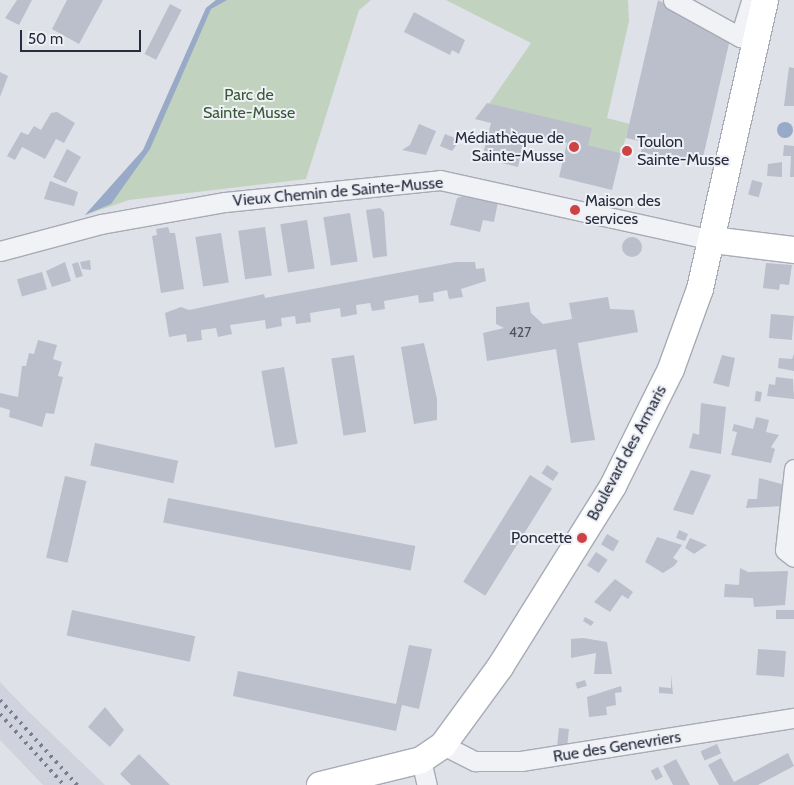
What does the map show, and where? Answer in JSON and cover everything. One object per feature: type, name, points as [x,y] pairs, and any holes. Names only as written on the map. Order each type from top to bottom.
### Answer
[{"type":"main road","name":"Boulevard des Armaris","points":[[320,785],[420,760],[443,745],[500,667],[613,486],[671,369],[700,289],[765,0]]},
{"type":"main road","name":"Vieux Chemin de Sainte-Musse","points":[[712,240],[794,250]]},
{"type":"street","points":[[673,0],[740,38],[751,0]]},
{"type":"street","name":"Vieux Chemin de Sainte-Musse","points":[[0,251],[101,224],[225,202],[440,180],[712,240]]},
{"type":"street","points":[[794,469],[785,550],[794,557]]},
{"type":"street","name":"Rue des Genevriers","points":[[443,745],[475,761],[522,761],[794,718]]},
{"type":"street","points":[[420,760],[426,785]]},
{"type":"shaded area","points":[[0,682],[105,785],[43,785],[0,740]]},
{"type":"green space","name":"Parc de Sainte-Musse","points":[[216,0],[371,0],[359,10],[306,179],[129,200],[85,215],[143,150],[206,8]]},
{"type":"green space","points":[[446,0],[628,0],[629,21],[607,118],[630,124],[621,153],[588,145],[489,104],[531,43]]},
{"type":"water","points":[[216,0],[227,0],[211,9],[150,149],[111,204],[85,215],[143,150],[206,8]]},
{"type":"water","points":[[782,122],[788,122],[793,127],[791,136],[782,138],[777,133],[777,127]]},
{"type":"building","points":[[17,0],[32,0],[19,25],[5,18]]},
{"type":"building","points":[[67,0],[103,0],[79,44],[52,29]]},
{"type":"building","points":[[658,0],[730,39],[701,166],[641,152],[643,142],[626,138]]},
{"type":"building","points":[[170,4],[182,10],[156,60],[145,54]]},
{"type":"building","points":[[414,12],[465,40],[459,54],[452,50],[450,55],[404,32]]},
{"type":"building","points":[[789,67],[794,68],[794,106],[784,106]]},
{"type":"building","points":[[0,72],[8,76],[0,97]]},
{"type":"building","points":[[487,103],[592,128],[588,145],[621,153],[612,190],[559,177],[567,143],[525,134],[518,167],[482,158],[491,123],[475,119]]},
{"type":"building","points":[[57,112],[75,123],[64,143],[56,139],[45,159],[22,147],[15,160],[7,156],[21,132],[28,135],[34,126],[41,130],[51,113]]},
{"type":"building","points":[[419,124],[436,131],[426,155],[402,150],[410,145]]},
{"type":"building","points":[[445,134],[460,140],[452,151],[440,146]]},
{"type":"building","points":[[784,145],[794,146],[794,177],[790,177],[791,156],[783,156]]},
{"type":"building","points":[[67,149],[81,157],[66,183],[53,177]]},
{"type":"building","points":[[782,162],[782,177],[767,176],[768,164]]},
{"type":"building","points":[[752,180],[763,183],[759,197],[748,194]]},
{"type":"building","points":[[50,181],[78,192],[74,206],[44,199]]},
{"type":"building","points":[[463,196],[498,202],[494,222],[483,220],[480,232],[450,225],[457,198]]},
{"type":"building","points":[[380,208],[384,212],[387,256],[373,258],[366,210]]},
{"type":"building","points":[[350,213],[358,261],[331,266],[323,217]]},
{"type":"building","points":[[307,220],[315,268],[288,273],[280,224]]},
{"type":"building","points":[[168,227],[170,233],[175,233],[184,289],[161,293],[152,236],[157,235],[156,229]]},
{"type":"building","points":[[265,227],[272,276],[245,279],[238,231]]},
{"type":"building","points":[[221,233],[229,282],[203,286],[195,237]]},
{"type":"building","points":[[628,237],[636,237],[642,243],[642,251],[636,257],[628,257],[622,251],[622,243]]},
{"type":"building","points":[[90,260],[91,270],[82,269],[80,262]]},
{"type":"building","points":[[65,262],[71,281],[52,287],[46,271]]},
{"type":"building","points":[[78,262],[83,276],[76,278],[72,264]]},
{"type":"building","points":[[456,262],[475,262],[476,269],[484,268],[486,281],[461,289],[463,297],[449,299],[447,290],[433,293],[434,301],[419,303],[418,295],[384,301],[385,309],[372,311],[370,303],[356,305],[357,314],[348,316],[341,317],[340,308],[310,313],[311,322],[296,324],[295,316],[281,318],[282,326],[266,329],[265,320],[230,325],[232,334],[218,337],[216,328],[201,330],[202,340],[187,342],[186,334],[169,337],[165,313],[181,307],[189,310],[264,294],[265,298]]},
{"type":"building","points":[[766,263],[792,265],[789,285],[780,284],[779,290],[763,288]]},
{"type":"building","points":[[42,272],[47,289],[22,296],[17,279]]},
{"type":"building","points":[[608,297],[610,309],[634,310],[638,332],[578,343],[595,440],[571,443],[556,349],[487,361],[483,333],[504,328],[496,324],[496,307],[529,302],[531,313],[543,324],[572,319],[569,303]]},
{"type":"building","points":[[771,314],[794,316],[792,340],[769,338]]},
{"type":"building","points":[[38,340],[57,345],[53,359],[62,362],[58,376],[63,377],[54,414],[46,413],[42,427],[9,417],[10,410],[0,407],[0,393],[18,397],[22,366],[26,366],[29,353],[34,354]]},
{"type":"building","points":[[424,343],[437,399],[437,420],[414,424],[401,347]]},
{"type":"building","points":[[794,354],[794,371],[778,368],[779,358],[792,359]]},
{"type":"building","points":[[354,355],[366,432],[343,436],[331,359]]},
{"type":"building","points":[[722,355],[735,358],[729,387],[713,383]]},
{"type":"building","points":[[284,367],[298,444],[275,448],[261,371]]},
{"type":"building","points":[[776,377],[793,379],[794,399],[767,396],[769,384],[775,385]]},
{"type":"building","points":[[756,391],[762,392],[760,402],[754,401]]},
{"type":"building","points":[[701,403],[726,407],[721,454],[689,448],[693,433],[699,435]]},
{"type":"building","points":[[756,417],[769,420],[766,432],[779,435],[771,447],[775,449],[771,463],[731,455],[737,432],[732,431],[734,424],[753,429]]},
{"type":"building","points":[[95,443],[178,461],[173,483],[90,465]]},
{"type":"building","points":[[547,465],[559,473],[553,481],[541,473]]},
{"type":"building","points":[[691,470],[711,475],[693,515],[673,510]]},
{"type":"building","points":[[530,475],[552,489],[485,596],[463,582]]},
{"type":"building","points":[[65,476],[86,481],[68,563],[46,558]]},
{"type":"building","points":[[759,478],[785,485],[783,506],[746,508],[748,499],[757,499]]},
{"type":"building","points":[[168,498],[415,546],[411,571],[163,523]]},
{"type":"building","points":[[679,530],[688,534],[685,541],[676,538]]},
{"type":"building","points":[[607,534],[619,541],[613,551],[601,544]]},
{"type":"building","points":[[657,537],[682,545],[673,558],[678,561],[663,573],[645,562]]},
{"type":"building","points":[[690,538],[707,545],[694,554],[685,548]]},
{"type":"building","points":[[596,552],[608,560],[599,573],[587,565]]},
{"type":"building","points":[[740,568],[748,572],[788,571],[785,605],[754,607],[753,598],[724,597],[725,584],[739,585]]},
{"type":"building","points":[[615,579],[633,592],[628,599],[622,595],[610,612],[594,602]]},
{"type":"building","points":[[72,610],[195,636],[190,662],[67,635]]},
{"type":"building","points":[[776,610],[794,610],[794,619],[776,619]]},
{"type":"building","points":[[585,617],[594,622],[591,626],[583,621]]},
{"type":"building","points":[[583,638],[607,642],[612,674],[594,674],[596,653],[571,658],[571,639]]},
{"type":"building","points":[[409,645],[432,649],[419,709],[402,705],[396,731],[233,696],[238,671],[396,704]]},
{"type":"building","points":[[758,649],[786,651],[784,677],[756,675]]},
{"type":"building","points":[[671,675],[673,694],[659,693],[659,687],[671,688]]},
{"type":"building","points":[[585,680],[587,686],[577,689],[575,683]]},
{"type":"building","points":[[621,686],[622,692],[615,693],[616,705],[606,707],[607,715],[589,717],[587,697]]},
{"type":"building","points":[[105,707],[124,730],[110,747],[88,727]]},
{"type":"building","points":[[559,728],[569,729],[567,747],[557,746]]},
{"type":"building","points":[[717,744],[721,753],[705,760],[701,751]]},
{"type":"building","points":[[788,753],[794,766],[758,785],[719,785],[708,765],[721,758],[734,782]]},
{"type":"building","points":[[139,754],[170,785],[131,785],[120,774]]},
{"type":"building","points":[[676,759],[690,785],[673,785],[663,766]]},
{"type":"building","points":[[658,767],[663,777],[656,780],[651,771]]},
{"type":"railway","points":[[0,700],[77,785]]},
{"type":"railway","points":[[0,714],[64,785]]},
{"type":"place","name":"Médiathèque de Sainte-Musse","points":[[574,147]]},
{"type":"place","name":"Toulon Sainte-Musse","points":[[627,151]]},
{"type":"place","name":"Maison des services","points":[[575,210]]},
{"type":"place","name":"Poncette","points":[[582,538]]}]
